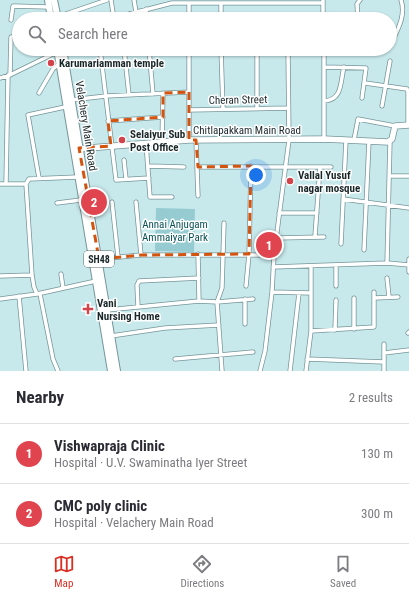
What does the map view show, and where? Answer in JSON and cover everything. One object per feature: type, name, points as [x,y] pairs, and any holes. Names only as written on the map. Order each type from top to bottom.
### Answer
[{"type":"main road","points":[[54,0],[55,12]]},
{"type":"main road","name":"SH48","points":[[59,56],[66,106]]},
{"type":"main road","name":"Velachery Main Road","points":[[60,56],[71,100],[81,200],[111,371]]},
{"type":"main road","name":"Velachery Main Road","points":[[66,106],[71,139],[76,149],[99,259],[117,371]]},
{"type":"street","points":[[73,12],[107,0]]},
{"type":"street","points":[[111,0],[113,12]]},
{"type":"street","points":[[134,0],[136,12],[172,3],[189,4],[202,2],[221,4],[323,2]]},
{"type":"street","points":[[358,12],[357,4],[360,0]]},
{"type":"street","points":[[397,29],[402,16],[401,0]]},
{"type":"street","points":[[12,12],[13,6],[49,3]]},
{"type":"street","points":[[189,4],[189,12]]},
{"type":"street","points":[[221,4],[221,12]]},
{"type":"street","points":[[11,20],[12,13]]},
{"type":"street","points":[[6,184],[9,75],[12,37]]},
{"type":"street","points":[[0,78],[47,56]]},
{"type":"street","points":[[101,56],[116,180],[148,178]]},
{"type":"street","points":[[125,56],[129,95]]},
{"type":"street","points":[[150,56],[153,94]]},
{"type":"street","points":[[189,56],[189,140]]},
{"type":"street","points":[[221,56],[223,109]]},
{"type":"street","points":[[257,56],[257,108]]},
{"type":"street","points":[[260,371],[265,351],[272,292],[274,255],[289,140],[288,56]]},
{"type":"street","points":[[324,56],[324,139]]},
{"type":"street","points":[[382,106],[390,61]]},
{"type":"street","points":[[39,93],[53,69],[59,64]]},
{"type":"street","points":[[324,67],[366,68],[362,98]]},
{"type":"street","points":[[324,101],[332,100],[337,96],[344,67]]},
{"type":"street","points":[[354,140],[358,119],[394,126],[408,125],[409,103],[407,89],[365,83]]},
{"type":"street","points":[[71,100],[106,96],[189,92]]},
{"type":"street","points":[[162,142],[163,93]]},
{"type":"street","points":[[39,178],[28,115],[66,106]]},
{"type":"street","name":"Cheran Street","points":[[189,110],[288,108]]},
{"type":"street","points":[[108,120],[163,117]]},
{"type":"street","points":[[387,263],[390,141],[394,126]]},
{"type":"street","name":"Chitlapakkam Main Road","points":[[76,149],[189,140],[324,139],[390,141]]},
{"type":"street","points":[[196,140],[198,196]]},
{"type":"street","points":[[341,244],[346,140]]},
{"type":"street","points":[[364,250],[369,141]]},
{"type":"street","points":[[146,143],[150,197],[172,197]]},
{"type":"street","points":[[124,160],[126,179]]},
{"type":"street","points":[[148,166],[184,167]]},
{"type":"street","points":[[246,286],[249,254],[251,166]]},
{"type":"street","points":[[198,167],[331,167]]},
{"type":"street","points":[[315,236],[320,167]]},
{"type":"street","points":[[389,176],[409,176]]},
{"type":"street","points":[[58,371],[53,358],[39,294],[34,287],[26,184],[29,179],[78,177]]},
{"type":"street","points":[[0,184],[26,184]]},
{"type":"street","points":[[343,199],[388,207],[409,208]]},
{"type":"street","points":[[57,203],[81,200]]},
{"type":"street","points":[[112,202],[118,257]]},
{"type":"street","points":[[136,202],[141,255]]},
{"type":"street","points":[[280,213],[317,213]]},
{"type":"street","points":[[222,371],[217,302],[222,288],[224,223]]},
{"type":"street","points":[[276,238],[324,237]]},
{"type":"street","points":[[198,254],[199,301]]},
{"type":"street","points":[[99,259],[141,255],[274,255]]},
{"type":"street","points":[[409,259],[409,272]]},
{"type":"street","points":[[273,267],[387,263],[409,265]]},
{"type":"street","points":[[336,265],[336,286]]},
{"type":"street","points":[[306,371],[311,331],[311,266]]},
{"type":"street","points":[[61,274],[63,288]]},
{"type":"street","points":[[0,276],[32,275]]},
{"type":"street","points":[[138,307],[137,285],[139,281],[199,278]]},
{"type":"street","points":[[387,278],[389,297]]},
{"type":"street","points":[[0,299],[39,294],[96,281]]},
{"type":"street","points":[[272,292],[311,293]]},
{"type":"street","points":[[311,331],[374,327],[374,292]]},
{"type":"street","points":[[290,371],[299,293]]},
{"type":"street","points":[[19,296],[26,371]]},
{"type":"street","points":[[374,298],[398,297]]},
{"type":"street","points":[[354,298],[354,328]]},
{"type":"street","points":[[244,299],[245,324]]},
{"type":"street","points":[[107,310],[199,301],[217,302],[253,299]]},
{"type":"street","points":[[335,330],[336,300]]},
{"type":"street","points":[[111,336],[165,328],[219,325]]},
{"type":"street","points":[[384,344],[384,371]]},
{"type":"street","points":[[384,353],[409,350]]},
{"type":"street","points":[[175,359],[253,352]]},
{"type":"street","points":[[307,359],[384,362]]},
{"type":"highlighted area","points":[[189,92],[189,140],[196,140],[198,167],[251,166],[249,254],[141,255],[99,259],[79,148],[111,146],[108,121],[163,117],[163,93]]},
{"type":"green space","name":"Annai Anjugam Ammaiyar Park","points":[[156,208],[195,209],[194,252],[155,251]]},
{"type":"place","name":"Karumariamman temple","points":[[51,63]]},
{"type":"place","name":"Selaiyur Sub Post Office","points":[[122,140]]},
{"type":"place","name":"Vallal Yusuf nagar mosque","points":[[290,181]]},
{"type":"place","name":"CMC poly clinic","points":[[94,202]]},
{"type":"place","name":"Vishwapraja Clinic","points":[[269,245]]},
{"type":"place","name":"Vani Nursing Home","points":[[88,309]]}]
